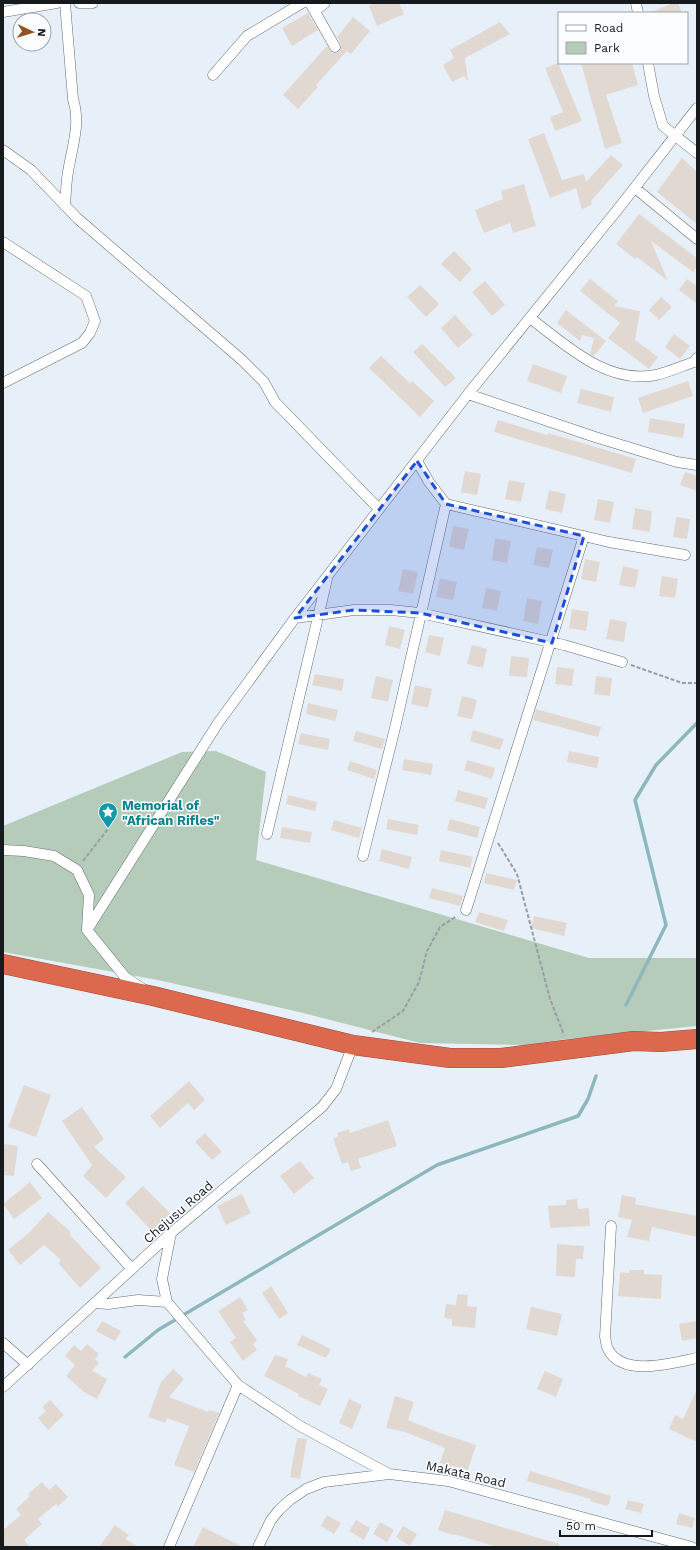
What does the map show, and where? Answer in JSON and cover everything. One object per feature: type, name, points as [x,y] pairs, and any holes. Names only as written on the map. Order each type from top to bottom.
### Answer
[{"type":"highway","points":[[3,964],[154,996],[353,1045],[450,1058],[501,1058],[634,1041],[661,1042],[697,1038]]},
{"type":"street","points":[[7,8],[57,3]]},
{"type":"street","points":[[65,3],[72,99],[76,110],[77,129],[67,174],[65,206]]},
{"type":"street","points":[[79,3],[93,3]]},
{"type":"street","points":[[213,75],[247,36],[302,3]]},
{"type":"street","points":[[325,3],[313,7],[336,47]]},
{"type":"street","points":[[648,64],[659,116],[663,126],[697,153]]},
{"type":"street","points":[[87,930],[218,723],[295,618],[328,578],[468,394],[635,188],[697,108]]},
{"type":"street","points":[[3,150],[31,170],[65,206],[169,299],[242,360],[264,382],[275,402],[380,509]]},
{"type":"street","points":[[635,188],[697,239]]},
{"type":"street","points":[[3,242],[86,296],[95,321],[90,333],[82,343],[3,383]]},
{"type":"street","points":[[530,318],[593,364],[630,376],[656,375],[694,362],[697,358]]},
{"type":"street","points":[[468,394],[595,437],[677,462],[697,465]]},
{"type":"street","points":[[417,461],[429,482],[446,504],[584,536],[685,556]]},
{"type":"street","points":[[363,856],[395,728],[446,504]]},
{"type":"street","points":[[466,910],[490,830],[552,643],[584,536]]},
{"type":"street","points":[[267,834],[328,578]]},
{"type":"street","points":[[295,618],[319,613],[354,610],[390,610],[420,613],[552,643],[622,662]]},
{"type":"street","points":[[3,850],[24,851],[54,856],[77,870],[89,895],[87,930],[125,977],[154,996]]},
{"type":"street","name":"Chejusu Road","points":[[3,1387],[171,1233],[322,1106],[336,1089],[353,1045]]},
{"type":"street","points":[[37,1164],[132,1269]]},
{"type":"street","points":[[611,1226],[605,1337],[608,1349],[616,1358],[631,1366],[651,1367],[697,1358]]},
{"type":"street","points":[[171,1233],[162,1279],[167,1302],[238,1386],[300,1426],[389,1474]]},
{"type":"street","points":[[96,1303],[108,1304],[138,1300],[167,1302]]},
{"type":"street","points":[[3,1343],[28,1365]]},
{"type":"street","points":[[169,1547],[238,1386]]},
{"type":"street","name":"Makata Road","points":[[258,1547],[271,1520],[290,1500],[306,1489],[324,1482],[389,1474],[448,1481],[692,1547]]},
{"type":"path","points":[[622,662],[682,683],[697,683]]},
{"type":"path","points":[[77,870],[108,829]]},
{"type":"path","points":[[490,830],[517,874],[550,999],[570,1050]]},
{"type":"path","points":[[371,1032],[403,1011],[419,982],[427,951],[440,927],[466,910]]},
{"type":"highlighted area","points":[[417,461],[446,504],[584,536],[552,643],[420,613],[354,610],[295,618]]},
{"type":"green space","points":[[216,751],[266,772],[256,860],[589,958],[697,958],[697,1026],[566,1039],[526,1045],[420,1043],[299,1012],[158,980],[3,952],[3,826],[182,752]]},
{"type":"building","points":[[374,3],[399,3],[404,14],[377,26],[369,6]]},
{"type":"building","points":[[673,3],[678,3],[682,12],[651,12]]},
{"type":"building","points":[[308,13],[318,30],[292,46],[282,28]]},
{"type":"building","points":[[353,17],[370,31],[351,54],[347,51],[316,85],[318,87],[298,109],[283,95],[327,46],[332,53],[338,53],[340,51],[341,44],[337,37]]},
{"type":"building","points":[[500,22],[510,34],[465,58],[468,81],[464,76],[452,82],[443,65],[454,58],[450,50]]},
{"type":"building","points":[[558,63],[582,121],[555,131],[550,117],[563,112],[545,68]]},
{"type":"building","points":[[581,64],[632,64],[638,85],[606,95],[622,143],[605,149]]},
{"type":"building","points":[[544,133],[562,180],[584,174],[586,182],[611,155],[623,165],[591,201],[592,204],[582,210],[576,188],[550,198],[528,139]]},
{"type":"building","points":[[682,158],[697,172],[697,224],[657,192]]},
{"type":"building","points":[[524,184],[536,226],[513,233],[510,223],[484,233],[475,210],[503,199],[501,191]]},
{"type":"building","points":[[639,214],[697,258],[697,267],[693,272],[651,241],[668,281],[637,257],[635,259],[616,244]]},
{"type":"building","points":[[454,251],[472,269],[460,282],[441,264]]},
{"type":"building","points":[[590,279],[618,301],[614,306],[640,311],[635,340],[658,357],[649,369],[608,338],[620,323],[580,291]]},
{"type":"building","points":[[687,279],[697,286],[697,304],[679,290]]},
{"type":"building","points":[[485,281],[505,305],[492,316],[472,292]]},
{"type":"building","points":[[420,285],[439,304],[426,317],[407,297]]},
{"type":"building","points":[[661,297],[672,307],[659,320],[649,310]]},
{"type":"building","points":[[566,310],[606,341],[594,356],[590,354],[594,338],[582,335],[580,341],[557,323]]},
{"type":"building","points":[[455,315],[473,335],[458,348],[441,328]]},
{"type":"building","points":[[674,334],[690,346],[680,359],[665,347]]},
{"type":"building","points":[[422,344],[456,378],[445,387],[413,352]]},
{"type":"building","points":[[381,356],[410,383],[412,381],[434,401],[420,417],[369,368]]},
{"type":"building","points":[[533,364],[567,376],[561,393],[527,381]]},
{"type":"building","points":[[688,381],[693,396],[643,413],[638,398]]},
{"type":"building","points":[[581,389],[614,397],[611,412],[577,403]]},
{"type":"building","points":[[650,418],[685,424],[683,438],[648,432]]},
{"type":"building","points":[[498,420],[636,459],[632,473],[494,432]]},
{"type":"building","points":[[465,471],[481,474],[477,495],[461,492]]},
{"type":"building","points":[[685,472],[697,476],[697,491],[680,485]]},
{"type":"building","points":[[509,480],[525,483],[521,502],[505,499]]},
{"type":"building","points":[[549,490],[566,494],[562,513],[545,509]]},
{"type":"building","points":[[598,499],[614,502],[610,523],[594,520]]},
{"type":"building","points":[[635,508],[652,511],[650,532],[632,529]]},
{"type":"building","points":[[676,517],[690,519],[687,539],[673,537]]},
{"type":"building","points":[[453,526],[469,529],[464,550],[449,547]]},
{"type":"building","points":[[495,538],[511,541],[507,563],[492,560]]},
{"type":"building","points":[[537,547],[553,550],[549,568],[533,565]]},
{"type":"building","points":[[585,559],[600,562],[596,582],[581,579]]},
{"type":"building","points":[[623,566],[639,570],[635,588],[619,585]]},
{"type":"building","points":[[403,569],[418,572],[413,594],[398,591]]},
{"type":"building","points":[[662,576],[678,579],[675,598],[659,596]]},
{"type":"building","points":[[440,578],[457,582],[453,600],[436,597]]},
{"type":"building","points":[[486,588],[501,591],[497,611],[482,608]]},
{"type":"building","points":[[527,598],[542,601],[538,624],[523,621]]},
{"type":"building","points":[[572,609],[589,612],[586,631],[569,628]]},
{"type":"building","points":[[610,619],[627,622],[624,642],[606,639]]},
{"type":"building","points":[[389,626],[405,630],[400,649],[385,645]]},
{"type":"building","points":[[429,635],[444,638],[440,656],[425,652]]},
{"type":"building","points":[[472,645],[487,649],[483,668],[467,664]]},
{"type":"building","points":[[511,656],[529,658],[527,677],[509,676]]},
{"type":"building","points":[[557,667],[574,669],[572,686],[555,684]]},
{"type":"building","points":[[315,674],[344,679],[342,691],[312,685]]},
{"type":"building","points":[[376,676],[393,680],[388,702],[371,698]]},
{"type":"building","points":[[596,676],[612,678],[610,696],[594,694]]},
{"type":"building","points":[[415,685],[432,689],[428,708],[411,704]]},
{"type":"building","points":[[462,696],[477,700],[472,719],[457,716]]},
{"type":"building","points":[[308,703],[338,710],[335,721],[306,714]]},
{"type":"building","points":[[536,709],[601,727],[598,737],[533,720]]},
{"type":"building","points":[[473,730],[504,739],[500,750],[470,741]]},
{"type":"building","points":[[356,731],[385,739],[382,749],[353,741]]},
{"type":"building","points":[[301,733],[330,739],[328,750],[298,744]]},
{"type":"building","points":[[569,751],[599,757],[597,768],[567,762]]},
{"type":"building","points":[[404,759],[433,764],[431,775],[402,770]]},
{"type":"building","points":[[467,760],[495,768],[492,779],[464,770]]},
{"type":"building","points":[[350,761],[377,770],[374,779],[347,770]]},
{"type":"building","points":[[458,790],[488,798],[485,809],[455,801]]},
{"type":"building","points":[[288,795],[317,802],[315,811],[286,804]]},
{"type":"building","points":[[388,819],[419,825],[417,835],[386,829]]},
{"type":"building","points":[[450,819],[480,827],[477,838],[447,830]]},
{"type":"building","points":[[334,820],[362,828],[359,838],[331,830]]},
{"type":"building","points":[[282,827],[312,832],[310,843],[280,838]]},
{"type":"building","points":[[382,849],[412,857],[409,869],[379,861]]},
{"type":"building","points":[[441,850],[473,857],[470,868],[439,861]]},
{"type":"building","points":[[486,873],[517,880],[514,890],[484,883]]},
{"type":"building","points":[[432,888],[463,896],[460,906],[429,898]]},
{"type":"building","points":[[479,912],[508,920],[504,931],[475,922]]},
{"type":"building","points":[[534,916],[567,923],[564,936],[531,928]]},
{"type":"building","points":[[189,1081],[205,1100],[194,1110],[188,1103],[160,1128],[150,1116]]},
{"type":"building","points":[[24,1085],[51,1095],[36,1137],[8,1127]]},
{"type":"building","points":[[82,1107],[104,1139],[94,1147],[126,1177],[106,1198],[83,1176],[92,1165],[62,1121]]},
{"type":"building","points":[[388,1120],[397,1146],[358,1159],[361,1168],[351,1171],[348,1162],[342,1164],[333,1138],[338,1137],[337,1133],[349,1129],[350,1133]]},
{"type":"building","points":[[205,1133],[222,1152],[212,1160],[195,1142]]},
{"type":"building","points":[[3,1144],[18,1146],[14,1176],[3,1175]]},
{"type":"building","points":[[300,1161],[314,1178],[294,1194],[280,1176]]},
{"type":"building","points":[[30,1182],[42,1198],[14,1219],[3,1204]]},
{"type":"building","points":[[143,1186],[170,1213],[152,1231],[125,1203]]},
{"type":"building","points":[[242,1194],[251,1213],[226,1225],[217,1206]]},
{"type":"building","points":[[622,1195],[636,1198],[635,1204],[697,1216],[697,1237],[652,1227],[649,1241],[627,1237],[632,1220],[618,1217]]},
{"type":"building","points":[[577,1199],[578,1209],[589,1208],[590,1226],[550,1228],[548,1206],[566,1205],[566,1200]]},
{"type":"building","points":[[48,1212],[71,1232],[69,1234],[101,1268],[80,1288],[58,1263],[61,1260],[44,1245],[20,1265],[8,1250],[30,1232]]},
{"type":"building","points":[[557,1244],[584,1246],[583,1259],[576,1259],[575,1277],[556,1276]]},
{"type":"building","points":[[629,1270],[644,1270],[644,1274],[662,1275],[661,1299],[618,1296],[620,1272],[629,1273]]},
{"type":"building","points":[[271,1286],[288,1313],[279,1319],[262,1293]]},
{"type":"building","points":[[457,1294],[468,1295],[467,1306],[477,1307],[475,1328],[452,1326],[452,1319],[444,1318],[446,1304],[456,1305]]},
{"type":"building","points":[[240,1297],[248,1310],[242,1313],[246,1320],[243,1321],[257,1340],[253,1344],[257,1350],[243,1361],[230,1342],[236,1338],[218,1311]]},
{"type":"building","points":[[531,1307],[562,1314],[557,1336],[526,1329]]},
{"type":"building","points":[[102,1321],[121,1331],[115,1341],[96,1331]]},
{"type":"building","points":[[697,1321],[697,1338],[682,1341],[679,1324]]},
{"type":"building","points":[[302,1335],[331,1349],[326,1358],[297,1345]]},
{"type":"building","points":[[87,1344],[99,1354],[95,1359],[99,1363],[92,1371],[107,1379],[97,1399],[84,1392],[66,1376],[75,1365],[65,1356],[74,1345],[81,1351]]},
{"type":"building","points":[[275,1355],[288,1359],[285,1366],[306,1377],[308,1373],[322,1379],[319,1385],[328,1389],[320,1406],[298,1396],[299,1394],[264,1376]]},
{"type":"building","points":[[173,1369],[184,1379],[169,1397],[208,1412],[209,1410],[219,1413],[194,1472],[174,1465],[189,1426],[167,1418],[165,1423],[148,1417],[161,1382]]},
{"type":"building","points":[[545,1371],[563,1379],[556,1397],[537,1389]]},
{"type":"building","points":[[697,1389],[697,1442],[669,1429],[675,1415],[683,1419]]},
{"type":"building","points":[[395,1396],[414,1402],[408,1420],[437,1432],[476,1445],[468,1470],[440,1463],[445,1448],[405,1432],[386,1428]]},
{"type":"building","points":[[349,1399],[362,1405],[352,1429],[339,1423]]},
{"type":"building","points":[[50,1400],[64,1415],[48,1430],[38,1418],[46,1411],[42,1407]]},
{"type":"building","points":[[297,1438],[307,1439],[300,1479],[290,1477]]},
{"type":"building","points":[[530,1471],[611,1496],[609,1504],[607,1506],[590,1501],[591,1499],[527,1481]]},
{"type":"building","points":[[42,1482],[49,1490],[56,1484],[68,1497],[58,1506],[56,1504],[38,1519],[42,1524],[24,1540],[30,1547],[3,1547],[3,1530],[21,1515],[16,1509],[30,1496],[28,1494]]},
{"type":"building","points":[[628,1500],[644,1504],[641,1513],[625,1509]]},
{"type":"building","points":[[445,1510],[559,1544],[559,1547],[497,1547],[454,1534],[453,1535],[438,1530]]},
{"type":"building","points":[[679,1513],[695,1518],[692,1528],[676,1524]]},
{"type":"building","points":[[327,1515],[341,1523],[334,1534],[321,1526]]},
{"type":"building","points":[[356,1520],[370,1528],[364,1540],[349,1531]]},
{"type":"building","points":[[380,1522],[394,1530],[387,1542],[373,1534]]},
{"type":"building","points":[[115,1525],[129,1535],[125,1539],[138,1547],[99,1547]]},
{"type":"building","points":[[403,1526],[417,1534],[410,1546],[396,1537]]},
{"type":"building","points":[[203,1527],[243,1547],[193,1547]]},
{"type":"waterway","points":[[626,1005],[666,925],[635,800],[656,765],[697,723]]},
{"type":"waterway","points":[[125,1357],[158,1330],[437,1165],[578,1116],[588,1099],[596,1076]]},
{"type":"place","name":"Memorial of \"African Rifles\"","points":[[108,829]]}]
